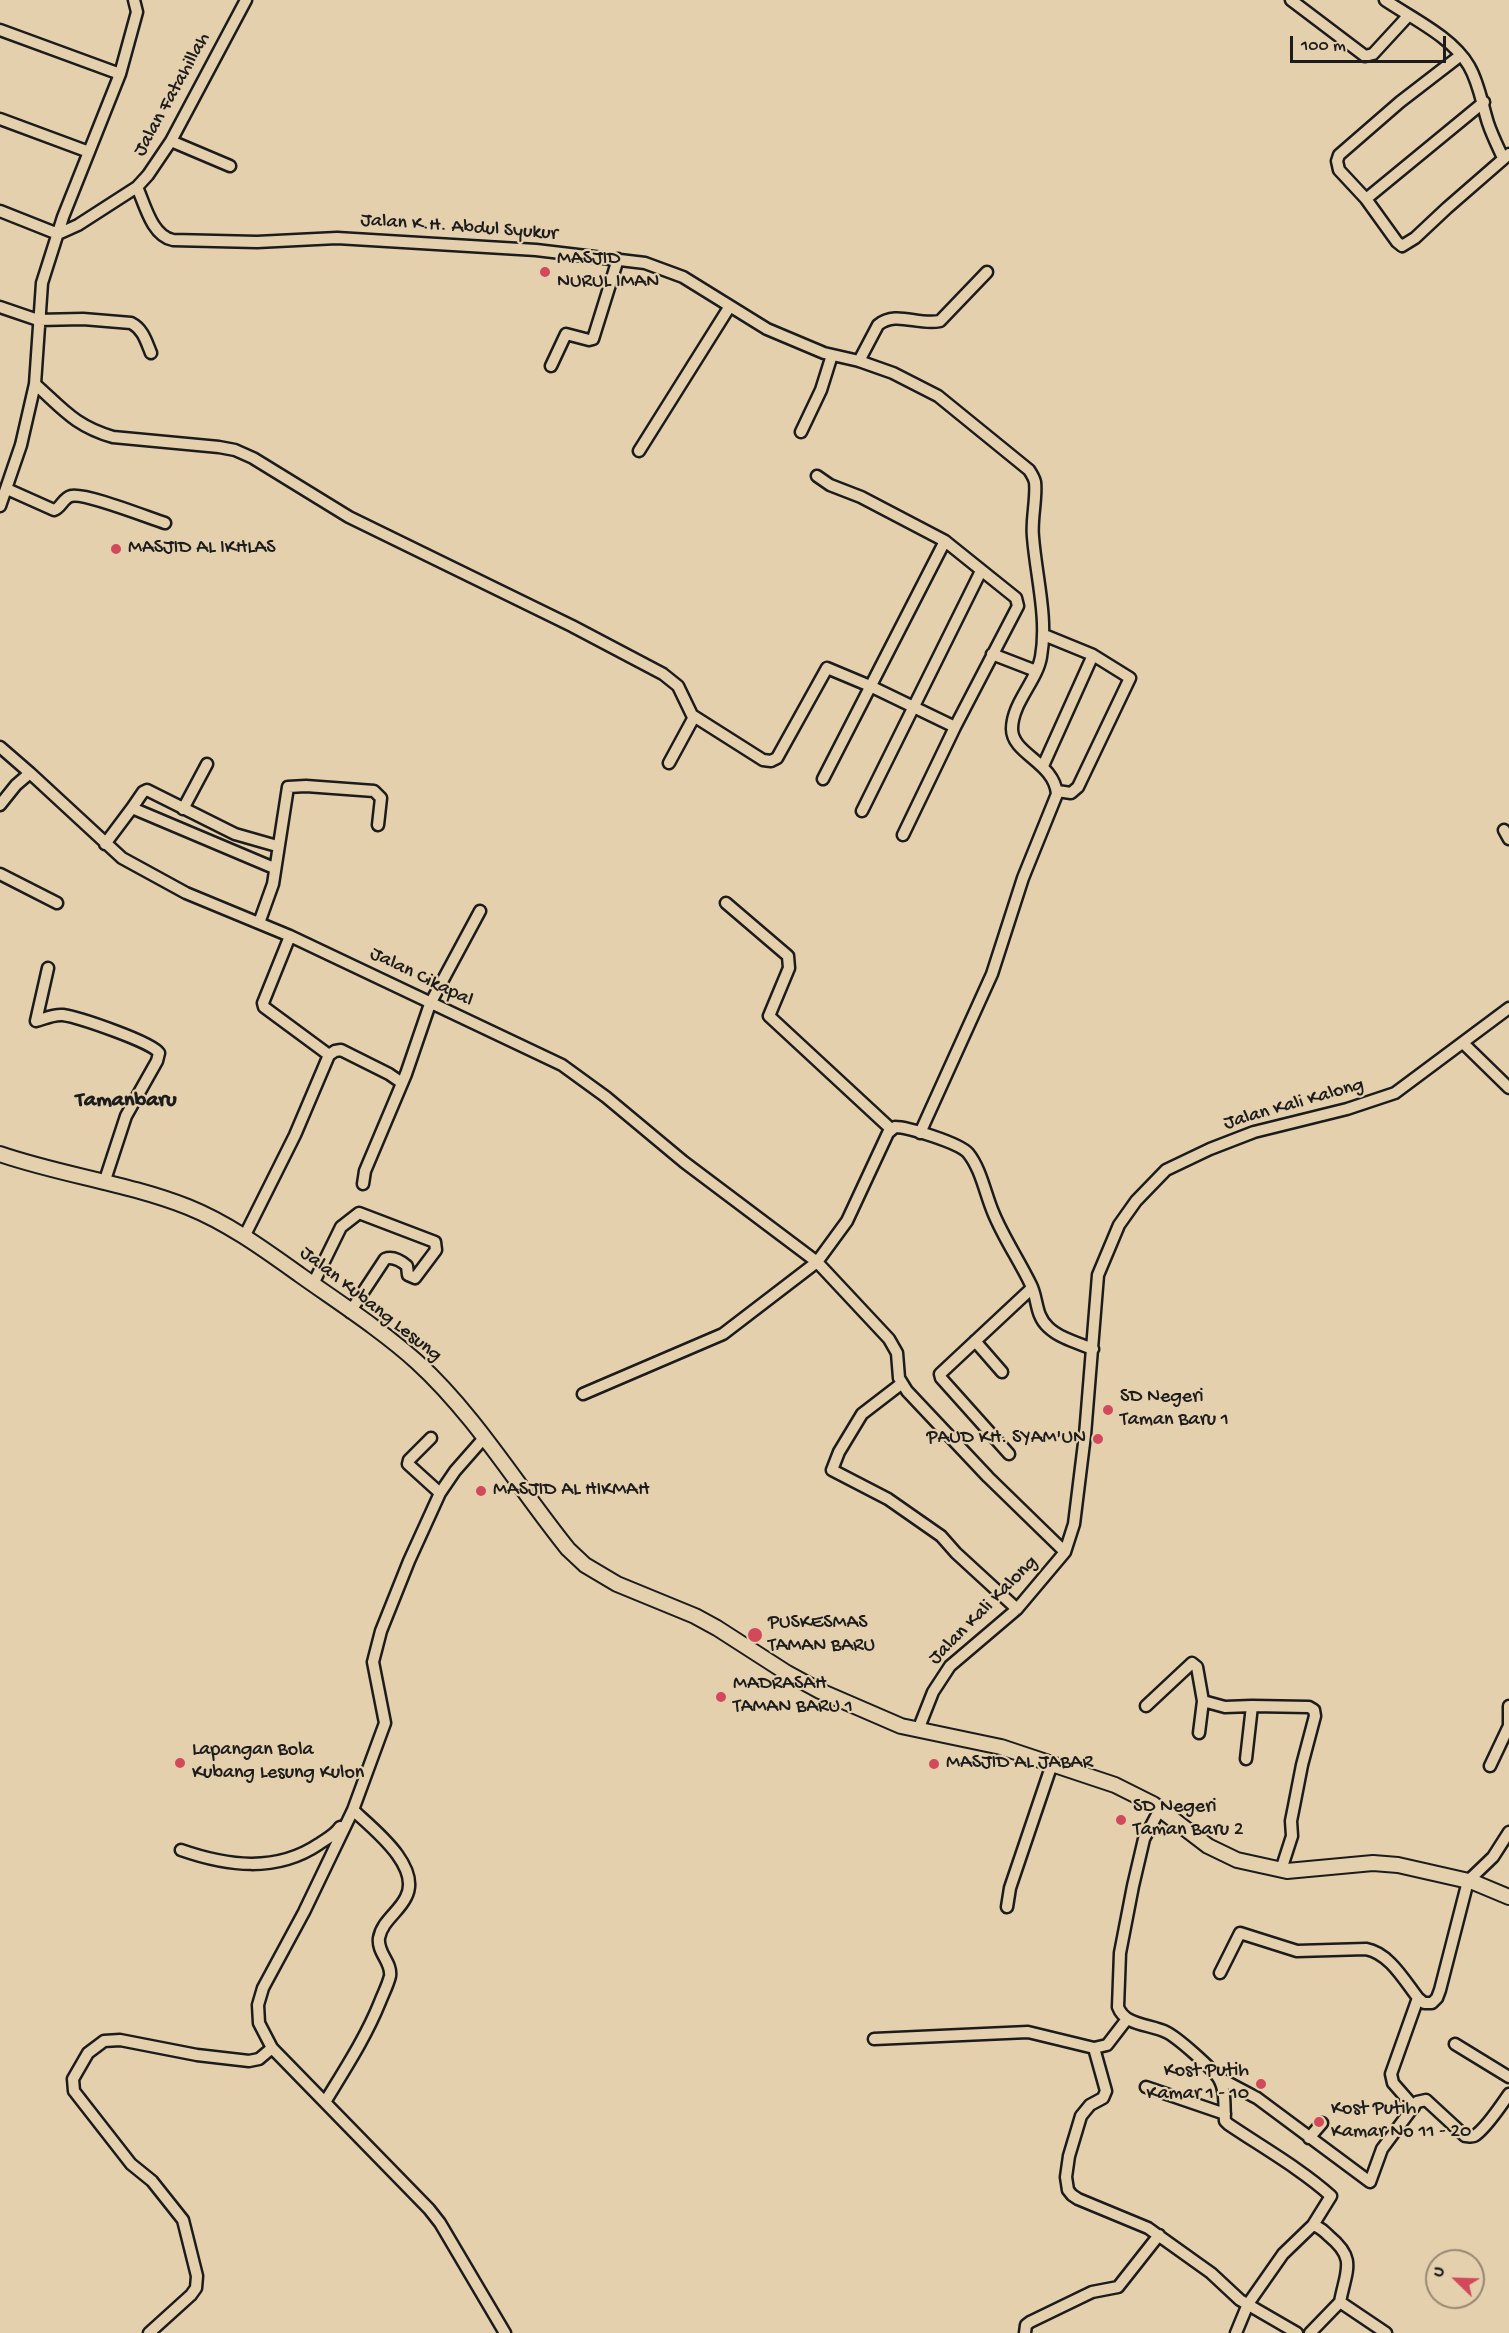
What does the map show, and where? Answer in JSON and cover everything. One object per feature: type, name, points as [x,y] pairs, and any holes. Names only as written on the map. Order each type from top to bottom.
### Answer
[{"type":"street","points":[[0,507],[8,489],[21,445],[34,384],[39,347],[38,320],[42,283],[58,234],[120,74],[137,12],[134,0]]},
{"type":"street","name":"Jalan Fatahillah","points":[[58,234],[74,228],[137,187],[148,175],[171,141],[246,0]]},
{"type":"street","points":[[1291,0],[1365,56],[1373,54],[1408,16]]},
{"type":"street","points":[[1385,0],[1438,35],[1461,55],[1470,68],[1484,102],[1488,124],[1506,156],[1405,246],[1397,242],[1366,199],[1339,170],[1337,161],[1339,155],[1400,102],[1461,55]]},
{"type":"street","points":[[0,30],[120,74]]},
{"type":"street","points":[[1366,199],[1484,102]]},
{"type":"street","points":[[0,118],[89,153]]},
{"type":"street","points":[[171,141],[230,166]]},
{"type":"street","name":"Jalan K.H. Abdul Syukur","points":[[137,187],[160,234],[165,238],[185,242],[257,242],[337,238],[536,250],[645,263],[683,277],[767,329],[832,355],[859,361],[893,373],[938,396],[1029,470],[1035,482],[1033,535],[1044,635],[1041,659],[1014,716],[1012,728],[1020,747],[1043,766]]},
{"type":"street","points":[[0,211],[58,234]]},
{"type":"street","points":[[551,366],[566,334],[593,339],[618,259]]},
{"type":"street","points":[[859,361],[878,325],[883,321],[892,318],[922,322],[940,321],[987,272]]},
{"type":"street","points":[[639,451],[730,306]]},
{"type":"street","points":[[0,307],[38,320],[83,319],[131,323],[143,334],[151,353]]},
{"type":"street","points":[[801,432],[821,390],[832,355]]},
{"type":"street","points":[[34,384],[79,424],[100,433],[227,448],[253,458],[349,518],[572,626],[663,674],[678,686],[694,717],[763,760],[771,761],[777,758],[827,668],[955,727]]},
{"type":"street","points":[[817,476],[830,485],[861,497],[945,541],[1018,602],[903,836]]},
{"type":"street","points":[[8,489],[54,510],[74,495],[165,523]]},
{"type":"street","points":[[823,779],[945,541]]},
{"type":"street","points":[[862,811],[981,571]]},
{"type":"street","points":[[1044,635],[1093,655],[1129,676],[1130,680],[1078,787],[1071,793],[1057,791]]},
{"type":"street","points":[[992,654],[1036,670]]},
{"type":"street","points":[[920,1133],[993,974],[1023,878],[1055,803],[1057,791],[1043,766],[1093,655]]},
{"type":"street","points":[[669,763],[694,717]]},
{"type":"street","name":"Jalan Cikapal","points":[[0,747],[122,858],[186,893],[290,936],[562,1065],[629,1115],[684,1162],[817,1262],[889,1339],[897,1353],[901,1384]]},
{"type":"street","points":[[183,809],[207,764]]},
{"type":"street","points":[[0,805],[30,772]]},
{"type":"street","points":[[259,923],[273,884],[286,790],[290,786],[374,791],[381,798],[378,825]]},
{"type":"street","points":[[105,844],[143,792],[147,790],[238,836],[278,846]]},
{"type":"street","points":[[132,807],[274,868]]},
{"type":"street","points":[[0,874],[57,903]]},
{"type":"street","points":[[726,903],[788,956],[789,968],[769,1017],[891,1129]]},
{"type":"street","points":[[363,1184],[368,1162],[402,1083],[430,1004],[480,911]]},
{"type":"street","points":[[290,936],[263,1003],[264,1007],[329,1055]]},
{"type":"street","points":[[48,968],[36,1021],[55,1015],[77,1018],[141,1041],[156,1048],[159,1053],[157,1062],[126,1116],[104,1183]]},
{"type":"street","name":"Jalan Kali Kalong","points":[[918,1730],[933,1692],[950,1666],[1017,1609],[1065,1552],[1074,1524],[1093,1349],[1098,1275],[1119,1225],[1136,1201],[1166,1170],[1210,1149],[1254,1132],[1382,1099],[1395,1093],[1509,1008]]},
{"type":"street","points":[[1463,1043],[1509,1088]]},
{"type":"street","points":[[244,1237],[295,1136],[329,1055],[341,1050],[402,1083]]},
{"type":"street","points":[[891,1129],[900,1127],[920,1133],[967,1152],[979,1173],[1005,1238],[1032,1288],[1038,1312],[1049,1328],[1093,1349]]},
{"type":"street","points":[[583,1394],[723,1334],[817,1262],[847,1221],[891,1129]]},
{"type":"street","name":"Jalan Kubang Lesung","points":[[0,1154],[165,1199],[190,1208],[244,1237],[313,1284],[418,1362],[484,1438],[561,1540],[585,1565],[617,1584],[710,1624],[802,1682],[886,1720],[918,1730],[1001,1747],[1115,1785],[1160,1809],[1208,1846],[1237,1860],[1281,1870],[1302,1871],[1381,1864],[1423,1870],[1468,1881],[1509,1896]]},
{"type":"street","points":[[313,1284],[341,1227],[358,1213],[435,1242],[436,1250],[415,1278],[408,1275],[406,1265],[393,1259],[385,1259],[350,1312]]},
{"type":"street","points":[[1009,1454],[940,1376],[943,1370],[1032,1288]]},
{"type":"street","points":[[975,1341],[1002,1372]]},
{"type":"street","points":[[1017,1609],[956,1553],[941,1536],[888,1499],[832,1470],[833,1463],[847,1436],[862,1414],[901,1384],[988,1477],[1065,1552]]},
{"type":"street","points":[[431,1438],[409,1460],[408,1464],[440,1493]]},
{"type":"street","points":[[484,1438],[440,1493],[409,1561],[374,1652],[374,1671],[385,1723],[352,1810],[304,1912],[263,1988],[258,2005],[259,2023],[272,2048],[440,2223],[505,2333]]},
{"type":"street","points":[[1146,1706],[1192,1663],[1197,1667],[1203,1701],[1199,1733]]},
{"type":"street","points":[[1203,1701],[1225,1707],[1309,1707],[1315,1712],[1291,1821],[1292,1836],[1281,1870]]},
{"type":"street","points":[[1246,1759],[1252,1706]]},
{"type":"street","points":[[1490,1766],[1509,1728],[1509,1706]]},
{"type":"street","points":[[1007,1907],[1010,1888],[1052,1764]]},
{"type":"street","points":[[1160,1809],[1140,1850],[1120,1953],[1118,2007],[1127,2019],[1167,2032],[1219,2078],[1257,2098],[1370,2182],[1382,2149],[1422,2100],[1426,2100],[1465,2136],[1470,2137],[1490,2120],[1509,2094]]},
{"type":"street","points":[[181,1850],[209,1860],[268,1864],[286,1861],[311,1850],[337,1832],[352,1810]]},
{"type":"street","points":[[325,2102],[355,2053],[374,2017],[389,1981],[390,1966],[378,1941],[381,1931],[406,1897],[410,1887],[405,1866],[389,1844],[352,1810]]},
{"type":"street","points":[[1220,1973],[1240,1933],[1297,1951],[1366,1948],[1384,1956],[1418,1998],[1428,2004],[1437,1998],[1468,1881],[1493,1857],[1509,1832]]},
{"type":"street","points":[[1414,2107],[1393,2084],[1391,2074],[1418,1998]]},
{"type":"street","points":[[874,2039],[1028,2031],[1094,2048],[1107,2045],[1127,2019]]},
{"type":"street","points":[[149,2333],[196,2288],[197,2276],[183,2220],[152,2181],[131,2164],[86,2108],[74,2091],[73,2079],[88,2053],[104,2041],[120,2040],[197,2055],[249,2061],[259,2059],[272,2048]]},
{"type":"street","points":[[1455,2044],[1509,2077]]},
{"type":"street","points":[[1094,2048],[1106,2091],[1103,2098],[1090,2105],[1082,2116],[1069,2156],[1066,2177],[1068,2190],[1078,2199],[1148,2228],[1211,2273],[1248,2304],[1297,2333]]},
{"type":"street","points":[[1219,2078],[1224,2114],[1228,2124],[1285,2163],[1312,2178],[1331,2196],[1313,2225],[1284,2254],[1248,2304],[1236,2333]]},
{"type":"street","points":[[1146,2086],[1224,2114]]},
{"type":"street","points":[[1309,2138],[1322,2123]]},
{"type":"street","points":[[1310,2333],[1340,2302],[1348,2265],[1347,2256],[1340,2243],[1313,2225]]},
{"type":"street","points":[[1025,2333],[1026,2325],[1030,2322],[1092,2292],[1118,2287],[1159,2235]]},
{"type":"street","points":[[1340,2302],[1386,2333]]},
{"type":"place","name":"MASJID NURUL IMAN","points":[[545,272]]},
{"type":"place","name":"MASJID AL IKHLAS","points":[[116,549]]},
{"type":"place","name":"SD Negeri Taman Baru 1","points":[[1108,1410]]},
{"type":"place","name":"PAUD KH. SYAM'UN","points":[[1098,1439]]},
{"type":"place","name":"MASJID AL HIKMAH","points":[[481,1491]]},
{"type":"place","name":"PUSKESMAS TAMAN BARU","points":[[755,1635]]},
{"type":"place","name":"MADRASAH TAMAN BARU 1","points":[[721,1697]]},
{"type":"place","name":"Lapangan Bola Kubang Lesung Kulon","points":[[180,1763]]},
{"type":"place","name":"MASJID AL JABAR","points":[[934,1764]]},
{"type":"place","name":"SD Negeri Taman Baru 2","points":[[1121,1820]]},
{"type":"place","name":"Kost Putih Kamar 1 - 10","points":[[1261,2084]]},
{"type":"place","name":"Kost Putih Kamar No 11 - 20","points":[[1319,2122]]},
{"type":"district","name":"Tamanbaru","points":[[126,1102]]}]
